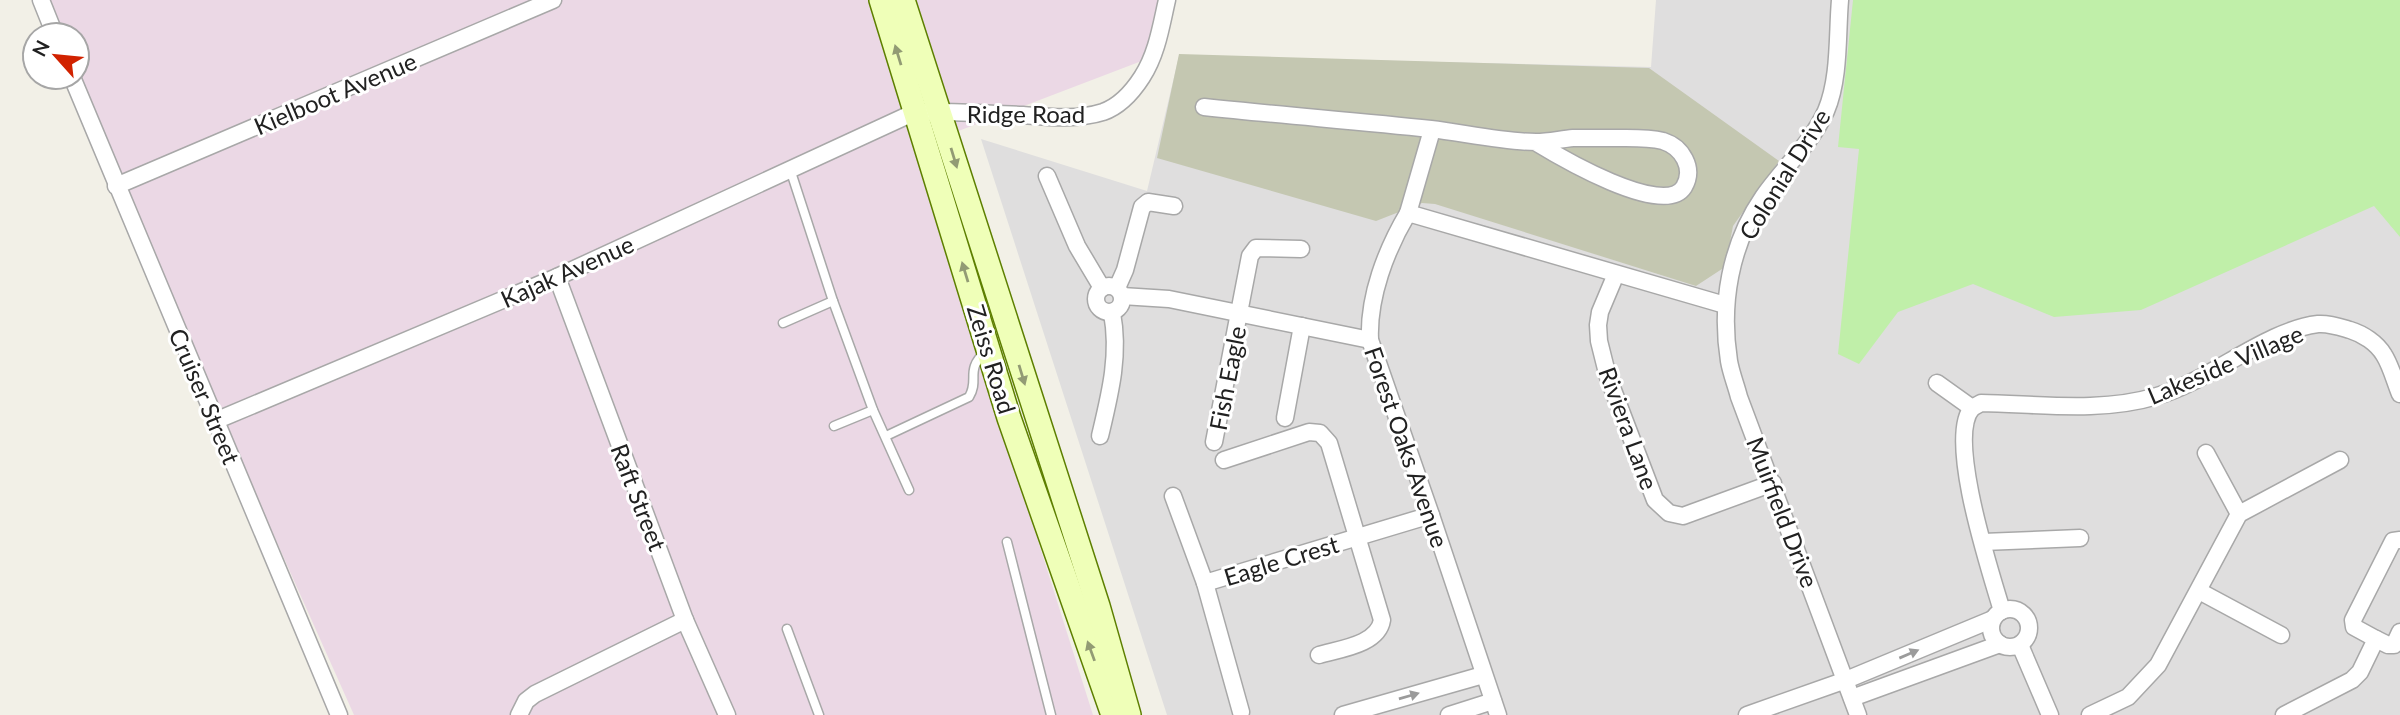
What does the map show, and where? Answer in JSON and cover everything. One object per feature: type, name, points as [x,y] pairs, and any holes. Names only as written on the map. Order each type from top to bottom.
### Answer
[{"type":"street","points":[[41,0],[49,21]]},
{"type":"street","name":"Kielboot Avenue","points":[[116,186],[553,0]]},
{"type":"street","name":"Zeiss Road","points":[[881,0],[1031,481],[1113,715]]},
{"type":"street","name":"Zeiss Road","points":[[903,0],[1098,606],[1129,715]]},
{"type":"street","name":"Ridge Road","points":[[915,112],[1052,117],[1087,116],[1105,111],[1119,103],[1143,76],[1153,57],[1167,0]]},
{"type":"street","name":"Colonial Drive","points":[[1725,305],[1738,245],[1749,222],[1763,198],[1813,133],[1827,108],[1834,79],[1840,0]]},
{"type":"street","name":"Cruiser Street","points":[[78,91],[339,715]]},
{"type":"street","points":[[1203,107],[1535,142],[1572,138],[1647,138],[1679,149],[1687,164],[1687,181],[1677,194],[1668,197],[1655,195],[1593,174],[1535,142]]},
{"type":"street","name":"Kajak Avenue","points":[[215,421],[557,277],[915,112]]},
{"type":"street","name":"Forest Oaks Avenue","points":[[1432,130],[1408,213],[1390,247],[1370,316],[1370,340],[1495,708]]},
{"type":"street","points":[[1047,176],[1077,246],[1114,291],[1121,306],[1112,313],[1102,311],[1096,302],[1098,292],[1114,291]]},
{"type":"street","points":[[1114,291],[1125,270],[1142,207],[1148,202],[1174,206]]},
{"type":"street","points":[[1408,213],[1725,305]]},
{"type":"street","name":"Fish Eagle","points":[[1214,442],[1250,256],[1256,248],[1301,249]]},
{"type":"street","name":"Riviera Lane","points":[[1616,274],[1600,312],[1600,341],[1608,377],[1655,500],[1669,513],[1683,516],[1773,483]]},
{"type":"street","name":"Raft Street","points":[[557,277],[685,620],[727,715]]},
{"type":"street","name":"Fish Eagle","points":[[1114,291],[1169,299],[1370,340]]},
{"type":"street","name":"Muirfield Drive","points":[[1725,305],[1729,363],[1747,420],[1773,483],[1858,715]]},
{"type":"street","points":[[1100,436],[1115,365],[1116,342],[1112,313]]},
{"type":"street","name":"Lakeside Village","points":[[1972,408],[1981,403],[2102,406],[2159,396],[2188,384],[2286,333],[2319,324],[2335,325],[2358,332],[2371,341],[2384,355],[2400,394]]},
{"type":"street","points":[[1285,418],[1302,326]]},
{"type":"street","points":[[1937,383],[1972,408],[1964,427],[1969,493],[1983,542],[1997,615],[1992,633],[2000,645]]},
{"type":"street","name":"Eagle Crest","points":[[1224,460],[1309,432],[1320,433],[1329,443],[1382,620],[1381,629],[1371,639],[1319,655]]},
{"type":"street","points":[[2206,453],[2239,514]]},
{"type":"street","points":[[2090,715],[2120,702],[2143,682],[2167,651],[2239,514],[2340,460]]},
{"type":"street","name":"Eagle Crest","points":[[1173,496],[1205,583],[1241,712]]},
{"type":"street","name":"Eagle Crest","points":[[1205,583],[1431,515]]},
{"type":"street","points":[[1983,542],[2080,538]]},
{"type":"street","points":[[2400,540],[2393,541],[2353,620],[2354,627],[2388,645],[2394,645],[2400,632]]},
{"type":"street","points":[[2199,591],[2281,635]]},
{"type":"street","points":[[1747,715],[1846,680],[2015,609],[2026,616],[2029,622],[2028,635],[2020,645],[2010,648],[2000,645],[1852,698]]},
{"type":"street","points":[[519,715],[526,701],[535,694],[685,620]]},
{"type":"street","points":[[2284,715],[2352,680],[2360,672],[2376,639]]},
{"type":"street","points":[[2020,645],[2050,715]]},
{"type":"street","points":[[1343,715],[1362,712],[1483,675]]},
{"type":"street","points":[[1449,715],[1495,708]]},
{"type":"lane","points":[[790,169],[833,301],[873,410],[909,490]]},
{"type":"lane","points":[[783,323],[833,301]]},
{"type":"lane","points":[[886,436],[968,397],[972,393],[972,368],[989,349]]},
{"type":"lane","points":[[834,426],[873,410]]},
{"type":"lane","points":[[1007,542],[1051,715]]},
{"type":"lane","points":[[787,629],[819,715]]},
{"type":"shaded area","points":[[35,0],[1171,0],[1160,54],[914,148],[1093,715],[354,715],[75,91],[91,91],[91,21],[44,21]]},
{"type":"shaded area","points":[[1656,0],[2400,0],[2400,715],[1167,715],[981,139],[1147,191],[1179,56],[1651,67]]},
{"type":"shaded area","points":[[1179,54],[1649,68],[1779,161],[1733,226],[1725,267],[1696,286],[1435,204],[1422,203],[1376,221],[1157,158]]},
{"type":"green space","points":[[1853,0],[2400,0],[2400,237],[2374,206],[2141,310],[2054,317],[1973,284],[1898,312],[1859,364],[1838,354],[1859,149],[1838,147]]}]
